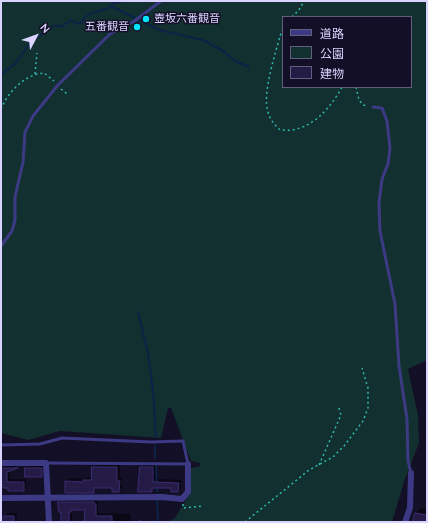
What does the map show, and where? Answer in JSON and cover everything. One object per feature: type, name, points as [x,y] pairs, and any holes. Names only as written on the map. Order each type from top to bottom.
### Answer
[{"type":"street","points":[[1,463],[46,463],[49,498],[49,522]]},
{"type":"street","points":[[1,498],[182,499],[188,492],[188,464]]},
{"type":"street","points":[[405,522],[410,508],[411,472]]},
{"type":"lane","points":[[1,246],[12,231],[15,220],[16,197],[23,162],[25,132],[33,116],[58,85],[110,34],[133,22],[161,1]]},
{"type":"lane","points":[[373,107],[382,108],[387,121],[390,148],[388,164],[382,179],[379,203],[380,231],[395,304],[398,366],[408,419],[408,461],[411,472]]},
{"type":"lane","points":[[1,445],[40,444],[62,438],[151,442],[183,441],[188,464],[46,463]]},
{"type":"path","points":[[293,16],[299,10],[304,1]]},
{"type":"path","points":[[282,31],[266,97],[268,112],[273,123],[280,130],[297,129],[309,124],[324,112],[341,88]]},
{"type":"path","points":[[35,74],[37,53]]},
{"type":"path","points":[[1,109],[12,90],[35,74],[44,74],[67,94]]},
{"type":"path","points":[[356,88],[359,100],[363,105],[373,107]]},
{"type":"path","points":[[246,522],[279,493],[309,470],[333,457],[363,421],[368,408],[368,388],[362,368]]},
{"type":"path","points":[[319,465],[341,415],[338,405]]},
{"type":"path","points":[[182,499],[183,508],[203,506]]},
{"type":"green space","points":[[1,1],[427,1],[427,360],[408,369],[418,415],[419,443],[405,479],[392,522],[168,522],[175,518],[190,493],[191,468],[200,466],[200,463],[191,461],[171,408],[168,408],[161,438],[60,431],[28,440],[1,433]]},
{"type":"building","points":[[92,467],[117,467],[117,481],[120,481],[119,492],[112,492],[112,488],[94,488],[94,493],[65,493],[65,481],[83,482],[83,480],[91,480]]},
{"type":"building","points":[[140,467],[153,467],[153,481],[155,482],[179,483],[178,492],[171,492],[171,488],[152,488],[152,492],[138,492]]},
{"type":"building","points":[[1,468],[18,468],[7,472],[7,482],[24,482],[24,491],[8,491],[8,488],[3,488],[3,485],[1,485]]},
{"type":"building","points":[[25,468],[42,468],[42,477],[25,477]]},
{"type":"building","points":[[58,502],[94,502],[94,504],[96,504],[96,516],[112,516],[112,522],[86,522],[84,521],[85,510],[71,510],[71,512],[69,512],[69,522],[61,522],[61,512],[59,512]]},
{"type":"building","points":[[415,513],[427,515],[427,522],[413,522]]},
{"type":"building","points":[[4,516],[14,516],[14,522],[1,522],[1,519]]},
{"type":"waterway","points":[[1,74],[15,64],[29,44],[47,30],[54,26],[62,26],[71,20],[78,24],[92,13],[109,8],[114,3],[126,1]]},
{"type":"waterway","points":[[111,6],[159,30],[203,40],[223,51],[235,61],[249,67]]},
{"type":"waterway","points":[[427,225],[427,233]]},
{"type":"waterway","points":[[138,312],[148,353],[153,392],[156,437]]},
{"type":"waterway","points":[[155,446],[155,458]]},
{"type":"waterway","points":[[156,466],[157,491]]},
{"type":"waterway","points":[[156,522],[158,521],[157,500]]},
{"type":"place","name":"壺坂六番観音","points":[[146,19]]},
{"type":"place","name":"五番観音","points":[[137,27]]}]
